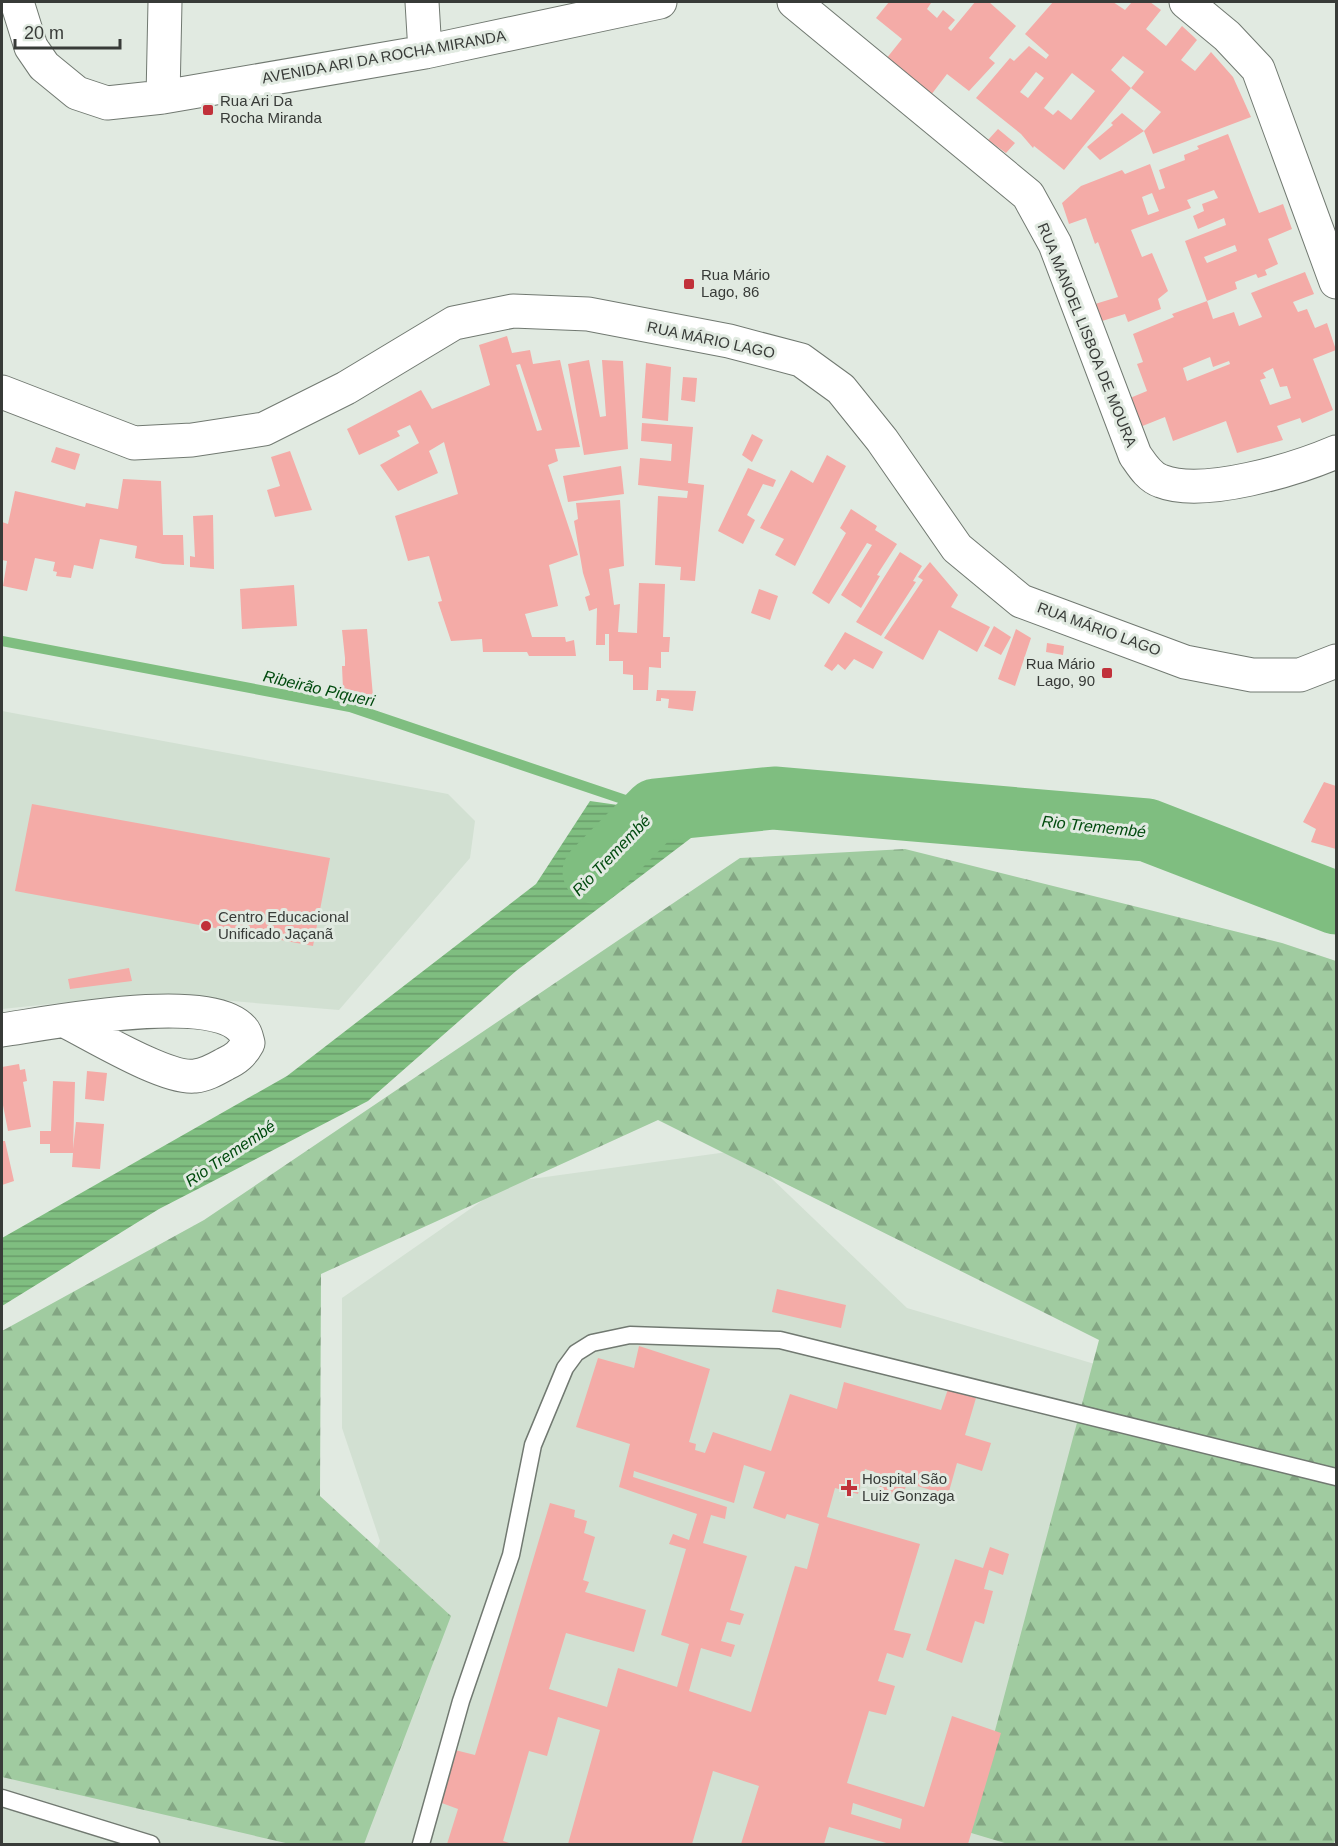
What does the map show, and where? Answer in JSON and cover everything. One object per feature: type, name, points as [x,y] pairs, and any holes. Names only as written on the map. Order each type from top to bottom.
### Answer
[{"type":"street","name":"AVENIDA ARI DA ROCHA MIRANDA","points":[[16,2],[31,47],[44,66],[77,93],[107,103],[163,97],[425,52],[660,2]]},
{"type":"street","points":[[163,97],[165,2]]},
{"type":"street","points":[[423,2],[425,52]]},
{"type":"street","name":"RUA MANOEL LISBOA DE MOURA","points":[[794,2],[1028,195],[1055,244],[1135,455],[1147,473],[1160,481],[1186,486],[1241,481],[1305,465],[1336,452]]},
{"type":"street","points":[[1186,2],[1227,36],[1258,69],[1336,282]]},
{"type":"street","name":"RUA MÁRIO LAGO","points":[[2,392],[134,443],[192,440],[264,429],[346,388],[454,323],[513,311],[588,314],[729,341],[801,360],[841,389],[882,440],[957,548],[1021,601],[1185,662],[1252,675],[1300,675],[1336,660]]},
{"type":"street","points":[[2,1030],[65,1021]]},
{"type":"lane","points":[[421,1845],[461,1701],[511,1555],[533,1445],[565,1368],[576,1353],[592,1343],[630,1335],[780,1341],[1336,1477]]},
{"type":"lane","points":[[2,1798],[151,1845]]},
{"type":"shaded area","name":"Centro Educacional Unificado Jaçanã","points":[[2,711],[448,794],[475,821],[470,858],[339,1010],[147,994],[2,1009]]},
{"type":"shaded area","name":"Hospital São Luiz Gonzaga","points":[[742,1150],[907,1308],[1336,1436],[1336,1844],[2,1844],[2,1723],[279,1785],[380,1541],[342,1428],[342,1298],[509,1182]]},
{"type":"green space","points":[[905,849],[1282,943],[1336,961],[1336,1839],[1333,1844],[1008,1844],[968,1832],[1099,1340],[658,1120],[321,1274],[320,1496],[451,1616],[364,1844],[290,1844],[2,1777],[2,1331],[204,1220],[740,858]]},
{"type":"water","points":[[590,801],[716,819],[516,971],[368,1101],[159,1209],[2,1306],[2,1238],[287,1076],[536,884]]},
{"type":"building","points":[[889,2],[929,2],[931,3],[927,9],[937,18],[943,10],[955,20],[948,28],[951,31],[975,2],[989,2],[1016,26],[989,58],[995,63],[969,91],[947,74],[931,95],[886,59],[902,39],[876,18]]},
{"type":"building","points":[[1053,2],[1113,2],[1125,10],[1132,2],[1150,2],[1161,10],[1146,29],[1166,46],[1182,26],[1197,40],[1181,60],[1195,71],[1211,52],[1233,77],[1251,117],[1153,154],[1144,131],[1161,112],[1131,88],[1064,170],[1034,146],[1033,148],[1021,134],[976,98],[1010,58],[1014,61],[1029,46],[1046,59],[1049,55],[1025,34]],"holes":[[[1123,56],[1144,72],[1131,88],[1111,70]],[[1036,72],[1044,78],[1028,98],[1020,92]],[[1072,73],[1095,91],[1071,120],[1058,110],[1053,115],[1044,108]]]},
{"type":"building","points":[[1122,113],[1144,131],[1100,160],[1087,147],[1113,125],[1111,123]]},
{"type":"building","points":[[998,129],[1015,143],[1006,153],[988,140]]},
{"type":"building","points":[[1228,134],[1259,213],[1283,204],[1292,229],[1268,239],[1278,264],[1265,270],[1267,275],[1258,278],[1256,274],[1235,282],[1237,289],[1207,301],[1185,241],[1226,225],[1224,218],[1198,229],[1193,216],[1204,211],[1202,204],[1218,198],[1214,190],[1187,200],[1191,208],[1131,230],[1142,257],[1152,253],[1168,291],[1158,299],[1161,309],[1128,322],[1125,314],[1102,321],[1095,304],[1118,297],[1098,242],[1095,244],[1086,218],[1069,224],[1062,203],[1081,186],[1122,170],[1125,174],[1150,164],[1159,190],[1165,188],[1159,170],[1185,160],[1184,155],[1199,149],[1197,146]],"holes":[[[1152,193],[1159,211],[1148,215],[1142,197]],[[1235,245],[1237,251],[1207,263],[1204,257]]]},
{"type":"building","points":[[1305,272],[1314,294],[1293,302],[1298,312],[1307,309],[1315,328],[1327,323],[1336,350],[1313,359],[1333,410],[1302,423],[1300,418],[1277,426],[1283,440],[1237,453],[1226,421],[1173,441],[1165,417],[1140,427],[1130,398],[1147,391],[1137,364],[1143,362],[1133,334],[1174,317],[1172,314],[1207,301],[1213,319],[1234,312],[1239,326],[1262,317],[1251,293]],"holes":[[[1210,357],[1213,367],[1229,361],[1230,364],[1187,381],[1183,368]],[[1273,368],[1280,387],[1287,386],[1291,398],[1270,405],[1260,380],[1266,378],[1263,373]]]},
{"type":"building","points":[[507,336],[512,353],[530,350],[533,364],[560,360],[580,447],[555,449],[558,461],[548,465],[578,555],[549,565],[558,606],[525,614],[532,637],[565,637],[566,642],[574,640],[576,656],[529,656],[527,652],[483,652],[482,639],[451,641],[438,602],[442,601],[429,556],[408,561],[395,516],[458,494],[444,442],[429,451],[438,473],[398,491],[380,465],[419,443],[410,425],[397,431],[400,436],[359,455],[347,429],[421,390],[432,409],[490,385],[479,345]],"holes":[[[520,364],[542,430],[537,431],[516,365]]]},
{"type":"building","points":[[589,360],[600,417],[606,416],[602,360],[623,361],[628,449],[584,455],[568,364]]},
{"type":"building","points":[[646,363],[671,367],[668,421],[642,418]]},
{"type":"building","points":[[683,377],[697,378],[695,402],[681,400]]},
{"type":"building","points":[[642,423],[693,427],[688,483],[704,485],[695,581],[680,580],[681,567],[655,565],[658,496],[687,498],[688,491],[638,485],[640,458],[671,461],[672,444],[641,441]]},
{"type":"building","points":[[752,434],[763,440],[752,462],[742,455]]},
{"type":"building","points":[[56,447],[80,454],[75,470],[51,462]]},
{"type":"building","points":[[290,451],[312,510],[275,517],[267,490],[280,486],[271,457]]},
{"type":"building","points":[[827,455],[846,466],[795,566],[775,555],[784,539],[760,528],[791,470],[813,483]]},
{"type":"building","points":[[621,466],[624,494],[568,502],[563,476]]},
{"type":"building","points":[[748,468],[776,480],[773,487],[763,484],[747,515],[755,520],[743,544],[718,531]]},
{"type":"building","points":[[123,479],[161,481],[163,535],[183,535],[184,565],[163,564],[135,558],[137,546],[100,539],[93,569],[74,565],[71,578],[56,576],[57,572],[53,571],[55,562],[35,558],[27,591],[3,586],[7,561],[2,560],[2,522],[8,524],[15,491],[85,507],[86,503],[118,509]]},
{"type":"building","points":[[620,500],[624,566],[609,569],[614,605],[620,604],[618,632],[637,633],[639,583],[665,584],[663,637],[670,637],[669,652],[661,652],[661,668],[649,667],[648,690],[633,690],[633,675],[623,674],[623,661],[609,661],[609,634],[605,634],[605,645],[596,645],[597,608],[589,611],[585,597],[590,595],[583,573],[574,521],[578,519],[576,503]]},
{"type":"building","points":[[851,509],[877,526],[875,530],[897,544],[877,575],[880,576],[861,608],[841,595],[872,545],[867,543],[829,604],[812,593],[846,533],[840,528]]},
{"type":"building","points":[[213,515],[214,569],[190,567],[190,556],[195,557],[193,516]]},
{"type":"building","points":[[900,552],[922,566],[913,581],[916,582],[881,636],[856,622]]},
{"type":"building","points":[[930,562],[958,595],[951,607],[990,627],[977,652],[939,630],[923,660],[884,638],[923,580],[918,577]]},
{"type":"building","points":[[294,585],[297,626],[242,629],[240,589]]},
{"type":"building","points":[[759,589],[778,596],[770,620],[751,613]]},
{"type":"building","points":[[994,626],[1011,637],[1001,655],[984,646]]},
{"type":"building","points":[[367,629],[373,696],[343,689],[342,666],[345,666],[345,658],[342,630]]},
{"type":"building","points":[[1016,629],[1031,638],[1015,686],[998,679]]},
{"type":"building","points":[[845,632],[883,652],[873,669],[854,659],[845,670],[838,664],[832,671],[824,666]]},
{"type":"building","points":[[1047,643],[1064,646],[1063,655],[1046,652]]},
{"type":"building","points":[[657,690],[696,691],[693,711],[668,708],[669,699],[661,698],[661,701],[656,701]]},
{"type":"building","points":[[1324,782],[1336,786],[1336,849],[1311,842],[1316,829],[1303,822]]},
{"type":"building","points":[[32,804],[330,858],[313,946],[15,891]]},
{"type":"building","points":[[129,968],[132,981],[70,989],[68,979]]},
{"type":"building","points":[[19,1064],[20,1070],[25,1069],[27,1081],[23,1082],[31,1127],[8,1131],[2,1100],[2,1067]]},
{"type":"building","points":[[87,1071],[107,1073],[104,1101],[85,1099]]},
{"type":"building","points":[[53,1081],[75,1082],[73,1149],[76,1122],[104,1124],[100,1169],[72,1167],[73,1153],[50,1153],[50,1144],[40,1144],[40,1131],[51,1131]]},
{"type":"building","points":[[2,1141],[5,1141],[14,1181],[2,1185]]},
{"type":"building","points":[[777,1289],[846,1305],[841,1328],[772,1312]]},
{"type":"building","points":[[639,1346],[710,1369],[689,1442],[696,1444],[695,1450],[705,1453],[713,1432],[771,1451],[790,1394],[837,1409],[844,1382],[941,1410],[948,1389],[976,1398],[965,1435],[991,1443],[982,1471],[957,1463],[948,1495],[907,1483],[902,1498],[878,1489],[883,1475],[865,1469],[858,1494],[835,1488],[827,1517],[920,1544],[894,1630],[911,1634],[903,1658],[887,1653],[878,1681],[895,1686],[886,1715],[869,1711],[847,1783],[924,1807],[952,1716],[1001,1733],[968,1844],[890,1844],[829,1827],[824,1844],[741,1844],[759,1786],[713,1771],[692,1844],[568,1844],[600,1730],[558,1717],[547,1756],[529,1751],[503,1841],[512,1844],[447,1844],[458,1809],[439,1802],[455,1750],[475,1755],[550,1503],[575,1510],[574,1517],[587,1521],[584,1533],[595,1537],[583,1580],[589,1582],[585,1592],[646,1610],[634,1652],[566,1633],[549,1689],[607,1707],[618,1668],[677,1687],[689,1644],[661,1635],[686,1549],[669,1544],[673,1534],[689,1540],[697,1514],[619,1487],[630,1444],[576,1427],[598,1358],[634,1368]],"holes":[[[744,1465],[765,1472],[753,1508],[785,1519],[787,1514],[819,1524],[807,1569],[795,1566],[751,1712],[689,1691],[701,1648],[731,1657],[735,1645],[721,1641],[727,1622],[740,1625],[744,1614],[730,1610],[747,1556],[703,1543],[711,1515],[725,1519],[727,1507],[633,1477],[634,1471],[734,1503]],[[853,1803],[902,1819],[900,1829],[851,1814]]]},
{"type":"building","points":[[990,1547],[1009,1554],[1003,1575],[989,1570],[984,1589],[993,1591],[984,1624],[975,1621],[962,1663],[926,1650],[955,1559],[983,1568]]},
{"type":"waterway","name":"Ribeirão Piqueri","points":[[2,641],[350,707],[655,810]]},
{"type":"waterway","name":"Rio Tremembé","points":[[594,872],[655,810],[774,798],[1147,830],[1336,903]]},
{"type":"place","name":"Rua Ari Da Rocha Miranda","points":[[208,110]]},
{"type":"place","name":"Rua Mário Lago, 86","points":[[689,284]]},
{"type":"place","name":"Rua Mário Lago, 90","points":[[1107,673]]},
{"type":"place","name":"Centro Educacional Unificado Jaçanã","points":[[206,926]]},
{"type":"place","name":"Hospital São Luiz Gonzaga","points":[[849,1488]]}]
